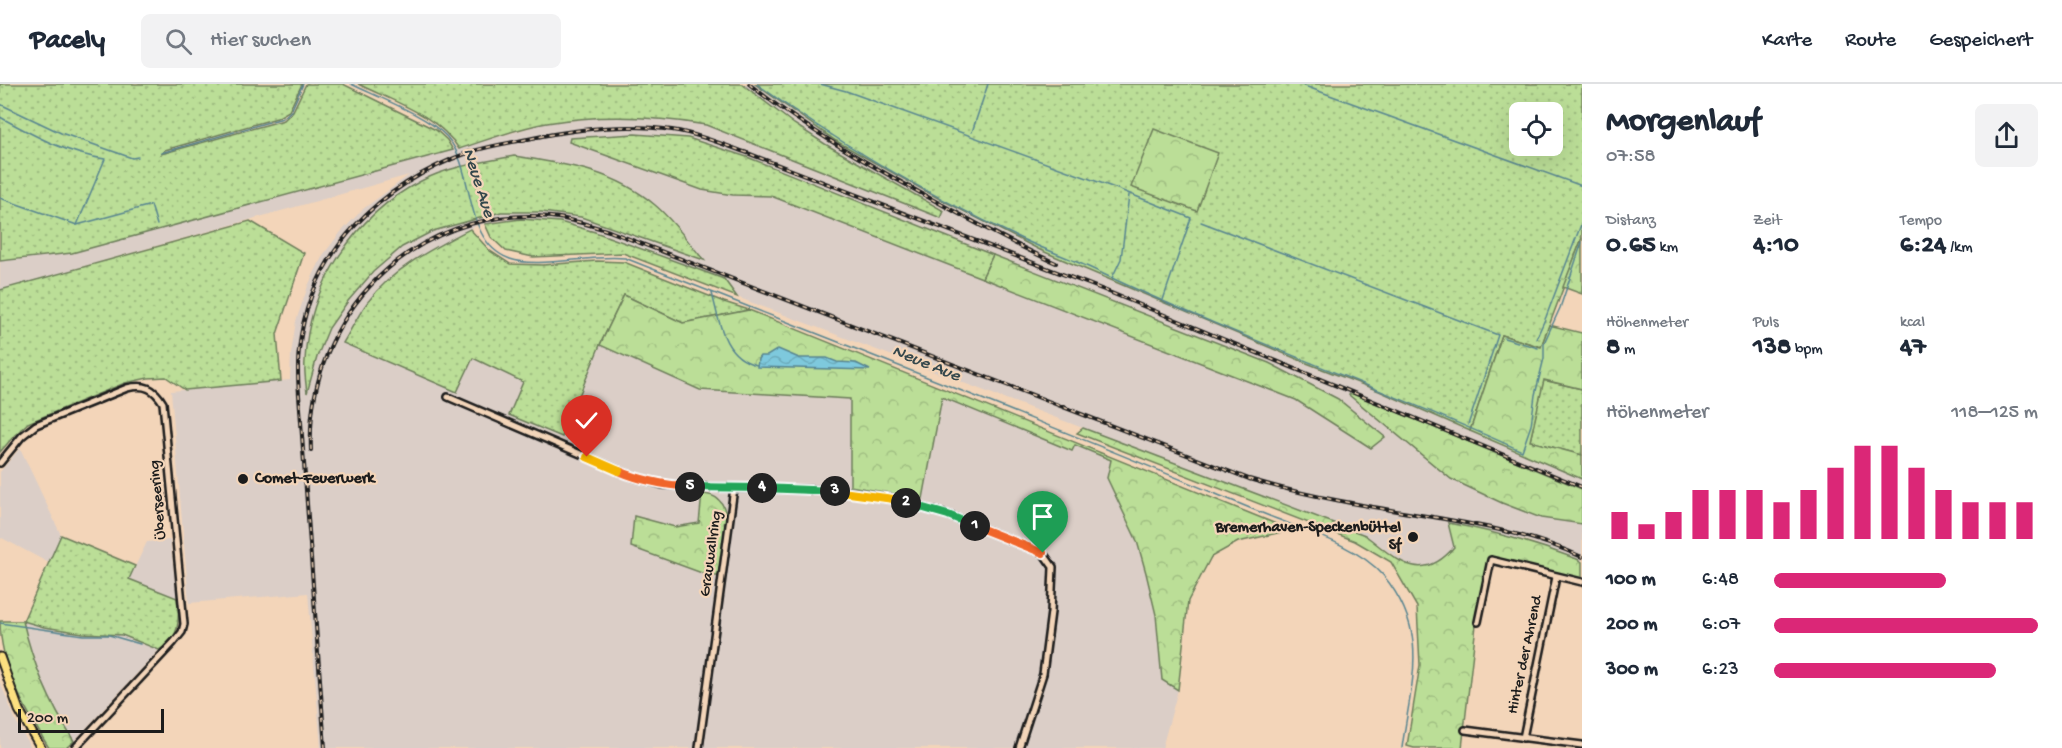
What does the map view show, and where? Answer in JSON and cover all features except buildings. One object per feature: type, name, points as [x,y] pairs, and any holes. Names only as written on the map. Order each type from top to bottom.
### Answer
[{"type":"main road","points":[[0,657],[19,710],[41,748]]},
{"type":"street","name":"Überseering","points":[[0,463],[22,436],[36,425],[128,388],[141,385],[156,391],[164,404],[184,624],[182,632],[75,748]]},
{"type":"street","points":[[448,397],[634,477],[663,485],[832,490],[893,499],[948,515],[1043,553],[1053,567],[1051,612],[1043,674],[1019,748]]},
{"type":"street","name":"Grauwallring","points":[[699,748],[734,488]]},
{"type":"street","points":[[1478,622],[1491,560],[1582,582]]},
{"type":"street","name":"Hinter der Ahrend","points":[[1523,738],[1557,577]]},
{"type":"street","points":[[1465,730],[1582,745]]},
{"type":"shaded area","points":[[742,84],[755,84],[836,141],[938,198],[1040,250],[1304,362],[1379,391],[1582,479],[1582,562],[1528,541],[1448,524],[1454,547],[1446,557],[1434,565],[1417,567],[1402,562],[1365,535],[737,297],[724,279],[595,232],[560,222],[521,219],[499,221],[478,225],[441,244],[398,272],[457,391],[472,357],[523,382],[509,415],[562,437],[600,345],[700,390],[850,399],[850,486],[923,499],[942,397],[1072,450],[1075,445],[1111,460],[1107,478],[1137,541],[1156,615],[1162,680],[1178,690],[1162,748],[321,748],[308,593],[189,603],[171,391],[290,380],[296,321],[308,286],[323,255],[363,209],[409,175],[0,290],[0,261],[72,253],[545,123],[616,116],[665,118],[706,125],[941,217],[944,210],[825,144],[794,124]],"holes":[[[464,165],[703,259],[581,217],[542,212],[501,212],[433,231],[402,247],[373,272],[348,301],[329,328],[307,391],[304,362],[309,328],[318,296],[356,232],[378,210],[421,181]]]},
{"type":"shaded area","points":[[20,448],[61,535],[49,563],[2,538],[0,540],[0,472]]},
{"type":"shaded area","points":[[170,540],[177,598],[129,579],[147,542]]},
{"type":"shaded area","points":[[23,621],[83,633],[122,635],[159,650],[74,741],[42,685]]},
{"type":"shaded area","points":[[0,682],[16,721],[31,748],[0,748]]},
{"type":"green space","points":[[0,84],[302,84],[289,111],[277,118],[165,150],[161,154],[284,120],[293,111],[306,84],[343,84],[436,130],[447,140],[453,150],[72,253],[0,261]]},
{"type":"green space","points":[[358,84],[742,84],[794,124],[825,144],[944,211],[941,218],[706,125],[686,122],[626,117],[567,120],[502,134],[459,149],[450,137],[427,118]]},
{"type":"green space","points":[[755,84],[1582,84],[1582,238],[1541,347],[1502,335],[1470,431],[1040,250],[938,198],[836,141]]},
{"type":"green space","points":[[1154,129],[1218,153],[1197,211],[1131,187]]},
{"type":"green space","points":[[635,134],[688,138],[747,157],[993,255],[982,278],[771,196],[733,195],[702,190],[569,142],[570,138]]},
{"type":"green space","points":[[514,156],[588,170],[623,184],[662,211],[704,260],[581,217],[542,212],[501,212],[433,231],[402,247],[373,272],[348,301],[329,328],[317,357],[307,393],[305,361],[308,333],[315,306],[339,256],[356,233],[397,195],[421,181],[455,168]]},
{"type":"green space","points":[[521,219],[560,222],[595,232],[724,279],[737,297],[623,253],[533,257],[506,251],[491,237],[485,224]]},
{"type":"green space","points":[[250,221],[304,253],[277,334],[281,381],[185,390],[166,377],[125,383],[28,423],[0,452],[0,290]]},
{"type":"green space","points":[[470,229],[490,251],[510,264],[624,262],[749,310],[683,323],[624,295],[600,345],[562,437],[509,415],[523,382],[473,358],[457,392],[343,343],[367,303],[388,280],[428,252]]},
{"type":"green space","points":[[1582,238],[1582,294],[1563,287]]},
{"type":"green space","points":[[993,255],[1269,363],[1338,399],[1385,437],[1371,448],[1296,400],[982,278]]},
{"type":"green space","points":[[624,295],[683,323],[749,310],[1291,530],[1238,542],[1211,557],[1188,601],[1178,690],[1162,680],[1156,615],[1137,541],[1107,478],[1111,460],[1075,445],[1072,451],[942,397],[923,499],[850,486],[850,399],[700,390],[600,345]]},
{"type":"green space","points":[[1549,325],[1582,333],[1582,389],[1544,380],[1530,441],[1582,455],[1582,479],[1470,431],[1502,335],[1541,347]]},
{"type":"green space","points":[[1543,380],[1582,389],[1582,455],[1530,441]]},
{"type":"green space","points":[[1352,393],[1582,489],[1582,524],[1541,518],[1451,479],[1349,395]]},
{"type":"green space","points":[[1083,428],[1365,535],[1398,560],[1409,565],[1420,567],[1431,565],[1442,559],[1454,547],[1448,523],[1513,538],[1577,559],[1582,562],[1582,581],[1490,559],[1476,625],[1462,748],[1407,746],[1420,665],[1417,607],[1391,562],[1355,541],[1077,433]]},
{"type":"green space","points":[[702,494],[714,497],[722,504],[726,514],[725,539],[718,576],[710,576],[631,547],[634,516],[675,527],[699,523]]},
{"type":"green space","points":[[61,535],[135,566],[129,579],[177,598],[177,628],[175,635],[166,646],[159,650],[122,635],[83,633],[23,621]]},
{"type":"green space","points":[[0,621],[23,621],[43,684],[74,741],[66,748],[49,748],[23,704],[4,655]]},
{"type":"water","points":[[778,349],[799,358],[827,358],[837,362],[856,363],[870,370],[757,367],[760,356],[767,356]]},
{"type":"waterway","points":[[161,153],[283,118],[291,111],[303,84]]},
{"type":"waterway","name":"Neue Aue","points":[[351,84],[415,114],[439,129],[447,137],[463,168],[476,221],[484,237],[494,250],[510,259],[522,262],[550,262],[625,258],[921,374],[1319,535],[1361,556],[1383,575],[1398,596],[1407,617],[1412,638],[1413,679],[1402,748]]},
{"type":"waterway","points":[[757,84],[820,128],[886,168],[1022,239],[1153,297],[1522,451],[1531,425],[1544,358],[1544,343],[1560,308],[1582,242]]},
{"type":"waterway","points":[[820,84],[846,91],[1115,188],[1191,218],[1163,300]]},
{"type":"waterway","points":[[972,132],[988,84]]},
{"type":"waterway","points":[[1299,84],[1582,186]]},
{"type":"waterway","points":[[0,104],[61,133],[132,158],[138,157]]},
{"type":"waterway","points":[[0,117],[64,148],[105,159],[77,225]]},
{"type":"waterway","points":[[1112,278],[1121,259],[1129,195]]},
{"type":"waterway","points":[[0,198],[77,225],[151,205],[157,225]]},
{"type":"waterway","points":[[1201,222],[1498,335],[1468,425]]},
{"type":"waterway","points":[[1536,339],[1582,222]]},
{"type":"waterway","points":[[712,293],[720,326],[730,347],[737,355],[757,365]]},
{"type":"waterway","points":[[1504,338],[1538,348]]},
{"type":"waterway","points":[[0,623],[83,635],[109,635],[140,644]]},
{"type":"railway","points":[[749,84],[813,130],[858,157],[991,231],[1056,263]]},
{"type":"railway","points":[[325,748],[298,378],[299,350],[306,314],[317,282],[334,252],[355,226],[379,203],[407,183],[438,166],[470,152],[499,145],[564,132],[618,127],[672,130],[702,137],[1104,290],[1582,487]]},
{"type":"railway","points":[[311,450],[314,401],[327,355],[348,314],[378,278],[414,249],[455,229],[501,218],[551,217],[609,231],[1249,479],[1341,501],[1509,532],[1582,557]]},
{"type":"place","name":"Comet-Feuerwerk","points":[[243,479]]},
{"type":"place","name":"Bremerhaven-Speckenbüttel Sf","points":[[1413,537]]},
{"type":"route","points":[[587,457],[634,477],[663,485],[832,490],[893,499],[948,515],[1043,553]]}]
